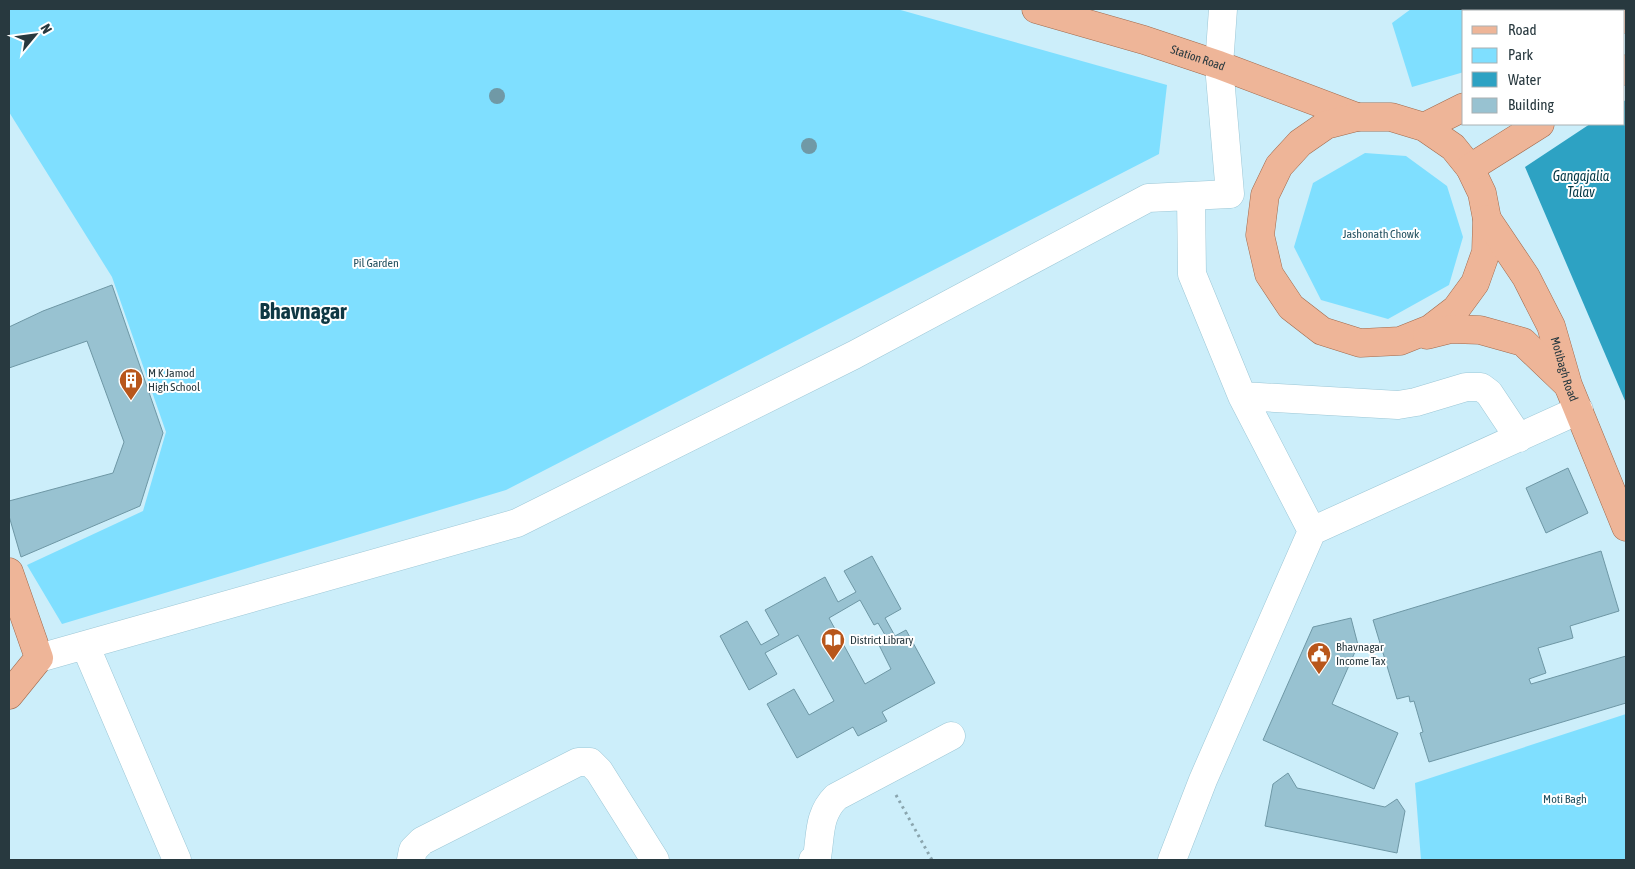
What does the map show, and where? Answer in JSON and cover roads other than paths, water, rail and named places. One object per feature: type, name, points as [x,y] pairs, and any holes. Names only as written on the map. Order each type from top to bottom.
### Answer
[{"type":"main road","name":"Station Road","points":[[1036,9],[1144,40],[1219,65],[1357,116]]},
{"type":"main road","points":[[1424,127],[1462,107]]},
{"type":"main road","points":[[1400,341],[1430,329],[1456,310],[1475,283],[1486,252],[1488,219],[1482,192],[1470,168],[1453,147],[1424,127],[1391,117],[1357,116],[1326,125],[1300,143],[1279,166],[1265,196],[1260,235],[1269,274],[1291,307],[1322,331],[1360,343],[1400,341],[1452,329],[1480,330],[1523,342],[1568,385]]},
{"type":"main road","points":[[1470,168],[1538,125]]},
{"type":"main road","name":"Motibagh Road","points":[[1488,219],[1526,277],[1551,326],[1568,385],[1626,527]]},
{"type":"main road","points":[[9,572],[39,658],[9,695]]},
{"type":"street","points":[[1223,9],[1219,65],[1230,194]]},
{"type":"street","points":[[39,658],[517,523],[854,355],[1148,198],[1230,194],[1265,196]]},
{"type":"street","points":[[1191,196],[1192,274],[1242,396],[1312,531]]},
{"type":"street","points":[[1242,396],[1398,405],[1416,402],[1466,387],[1480,387],[1489,392],[1519,438]]},
{"type":"street","points":[[1172,860],[1203,780],[1312,531],[1579,410]]},
{"type":"street","points":[[85,645],[177,860]]},
{"type":"street","points":[[813,860],[816,857],[822,818],[836,797],[951,736]]},
{"type":"street","points":[[411,860],[413,850],[422,841],[578,762],[590,762],[598,770],[655,860]]},
{"type":"water","name":"Gangajalia Talav","points":[[1625,100],[1626,403],[1525,167],[1588,125],[1625,125]]},
{"type":"place","name":"M K Jamod High School","points":[[131,401]]},
{"type":"place","name":"District Library","points":[[833,661]]},
{"type":"place","name":"Bhavnagar Income Tax","points":[[1319,675]]},
{"type":"district","name":"Bhavnagar","points":[[303,311]]},
{"type":"park label","name":"Jashonath Chowk","points":[[1381,234]]},
{"type":"park label","name":"Pil Garden","points":[[376,263]]},
{"type":"park label","name":"Moti Bagh","points":[[1565,799]]}]
